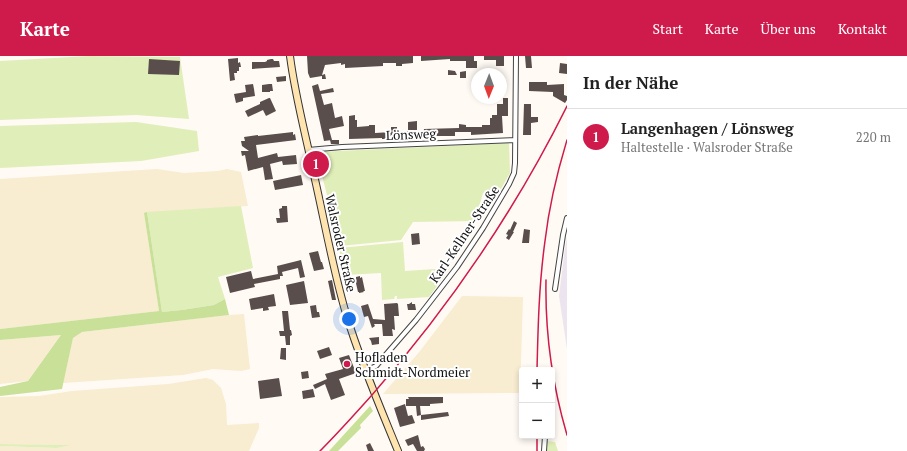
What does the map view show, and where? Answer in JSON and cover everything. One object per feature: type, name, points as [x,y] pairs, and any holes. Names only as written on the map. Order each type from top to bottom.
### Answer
[{"type":"street","name":"Walsroder Straße","points":[[290,56],[308,150],[342,300],[366,371],[398,451]]},
{"type":"street","name":"Karl-Kellner-Straße","points":[[366,371],[376,366],[416,320],[457,267],[483,228],[512,178],[515,163],[516,140],[516,56]]},
{"type":"street","name":"Lönsweg","points":[[308,150],[342,147],[516,140]]},
{"type":"street","points":[[555,289],[567,218]]},
{"type":"street","points":[[544,451],[545,439]]},
{"type":"shaded area","points":[[157,169],[184,173],[227,169],[241,172],[248,206],[144,213],[159,311],[0,329],[0,179]]},
{"type":"shaded area","points":[[567,237],[567,349],[559,296]]},
{"type":"shaded area","points":[[462,296],[523,297],[519,393],[383,394],[420,351]]},
{"type":"shaded area","points":[[244,314],[250,369],[241,371],[213,369],[183,375],[63,383],[73,338],[82,332]]},
{"type":"shaded area","points":[[61,335],[28,381],[0,384],[0,340]]},
{"type":"shaded area","points":[[206,378],[213,380],[221,388],[226,404],[227,425],[259,423],[259,428],[249,451],[0,451],[0,446],[57,448],[68,445],[0,444],[0,397],[39,396],[72,391],[168,384]]},
{"type":"green space","points":[[89,56],[180,57],[189,119],[136,115],[0,120],[0,61]]},
{"type":"green space","points":[[136,122],[197,131],[199,151],[141,161],[0,168],[0,126]]},
{"type":"green space","points":[[509,143],[510,173],[498,194],[483,193],[475,221],[413,222],[401,240],[340,246],[316,152]]},
{"type":"green space","points":[[241,206],[253,268],[218,277],[225,299],[214,305],[162,312],[147,212]]},
{"type":"green space","points":[[147,212],[162,312],[214,305],[225,299],[229,315],[82,332],[73,338],[62,389],[0,396],[0,387],[28,381],[61,335],[0,340],[0,329],[159,311],[144,213]]},
{"type":"green space","points":[[403,242],[405,271],[450,268],[429,297],[397,299],[397,296],[395,296],[394,299],[382,300],[381,273],[345,275],[339,248]]},
{"type":"green space","points":[[370,406],[373,411],[360,425],[361,428],[338,451],[329,451]]},
{"type":"green space","points":[[546,441],[555,442],[558,451],[545,451]]},
{"type":"green space","points":[[0,444],[70,445],[57,448],[0,446]]},
{"type":"building","points":[[307,56],[413,56],[413,63],[396,66],[396,63],[383,63],[383,66],[345,68],[345,64],[341,65],[341,63],[325,65],[322,75],[325,74],[326,79],[322,79],[322,76],[310,78],[308,73]]},
{"type":"building","points":[[421,56],[450,56],[450,59],[421,61]]},
{"type":"building","points":[[450,56],[474,56],[474,61],[477,61],[477,68],[466,68],[466,61],[450,61]]},
{"type":"building","points":[[484,56],[504,56],[504,66],[496,66],[496,60],[484,60]]},
{"type":"building","points":[[525,56],[531,56],[532,68],[526,68]]},
{"type":"building","points":[[238,58],[238,63],[240,62],[241,67],[239,67],[239,71],[237,71],[237,73],[234,73],[235,80],[230,81],[228,59]]},
{"type":"building","points":[[149,59],[180,61],[179,75],[148,74]]},
{"type":"building","points":[[271,59],[274,61],[279,61],[280,67],[252,69],[252,62],[265,62]]},
{"type":"building","points":[[560,63],[567,64],[567,74],[559,73]]},
{"type":"building","points":[[448,70],[455,71],[457,75],[448,75]]},
{"type":"building","points":[[466,71],[466,78],[460,78],[460,72]]},
{"type":"building","points":[[286,76],[286,81],[277,82],[276,77]]},
{"type":"building","points":[[529,82],[547,82],[547,85],[564,84],[564,95],[567,96],[567,100],[565,103],[553,96],[553,92],[529,91]]},
{"type":"building","points":[[253,84],[255,96],[243,98],[243,101],[236,103],[234,94],[246,92],[245,85]]},
{"type":"building","points":[[272,84],[273,91],[262,92],[262,85]]},
{"type":"building","points":[[318,84],[320,91],[333,88],[334,92],[321,94],[324,105],[332,103],[335,118],[342,116],[344,126],[329,129],[332,140],[324,141],[312,86]]},
{"type":"building","points":[[269,98],[276,111],[266,116],[263,110],[248,117],[245,111]]},
{"type":"building","points":[[508,98],[508,116],[502,116],[503,133],[471,135],[471,132],[455,132],[455,136],[423,136],[424,129],[459,128],[459,124],[466,125],[466,127],[482,127],[482,125],[490,125],[490,118],[492,118],[492,115],[497,115],[497,104],[507,104]]},
{"type":"building","points":[[524,104],[531,104],[531,117],[538,117],[538,122],[531,123],[531,135],[523,135]]},
{"type":"building","points":[[355,115],[357,127],[375,125],[375,133],[391,132],[391,127],[397,127],[397,131],[408,131],[408,138],[349,139],[349,116]]},
{"type":"building","points":[[417,121],[417,130],[408,130],[408,122]]},
{"type":"building","points":[[293,132],[296,140],[256,145],[258,158],[277,153],[278,157],[296,155],[297,164],[283,165],[282,161],[270,164],[273,179],[265,180],[263,167],[248,171],[245,155],[242,156],[241,151],[249,151],[242,146],[241,141],[245,141],[244,137]]},
{"type":"building","points":[[330,140],[339,140],[339,144],[331,144]]},
{"type":"building","points":[[301,175],[303,185],[275,190],[273,181]]},
{"type":"building","points":[[282,206],[287,206],[288,222],[277,223],[276,218],[280,218],[279,209],[282,208]]},
{"type":"building","points":[[514,221],[517,223],[509,240],[506,238],[508,235],[506,234],[509,229],[510,230]]},
{"type":"building","points":[[524,229],[530,230],[529,243],[522,243]]},
{"type":"building","points":[[419,233],[420,244],[412,245],[411,234]]},
{"type":"building","points":[[318,251],[324,269],[314,271],[309,253]]},
{"type":"building","points":[[301,260],[305,277],[300,278],[298,268],[282,272],[283,276],[280,276],[280,279],[254,284],[255,287],[230,293],[226,277],[251,271],[253,279],[278,274],[277,266]]},
{"type":"building","points":[[360,276],[360,278],[362,277],[365,291],[359,293],[355,279],[356,277]]},
{"type":"building","points":[[332,280],[336,300],[332,300],[328,281]]},
{"type":"building","points":[[304,281],[308,303],[290,305],[286,285]]},
{"type":"building","points":[[274,294],[276,306],[268,307],[269,310],[263,311],[263,308],[251,310],[249,299]]},
{"type":"building","points":[[412,302],[412,304],[415,304],[416,310],[408,310],[407,304]]},
{"type":"building","points":[[397,303],[399,316],[394,316],[395,330],[392,329],[393,336],[383,336],[382,324],[374,324],[375,326],[372,328],[368,316],[364,317],[361,306],[368,304],[373,319],[385,320],[384,304]]},
{"type":"building","points":[[316,305],[317,312],[319,312],[320,317],[312,318],[310,306]]},
{"type":"building","points":[[282,311],[288,311],[292,335],[290,336],[290,345],[286,345],[285,336],[280,336],[279,331],[284,331]]},
{"type":"building","points":[[379,337],[379,344],[372,345],[369,338]]},
{"type":"building","points":[[329,347],[332,355],[320,359],[317,351]]},
{"type":"building","points":[[281,348],[286,348],[286,360],[280,359]]},
{"type":"building","points":[[349,355],[356,373],[339,379],[345,395],[331,400],[325,384],[315,389],[313,385],[327,379],[325,374],[343,369],[339,358]]},
{"type":"building","points":[[308,371],[309,378],[302,379],[301,372]]},
{"type":"building","points":[[279,378],[282,396],[260,399],[258,381]]},
{"type":"building","points":[[313,389],[315,397],[303,399],[302,391]]},
{"type":"building","points":[[408,397],[443,397],[443,403],[430,404],[430,406],[420,406],[421,415],[417,416],[416,406],[406,406],[406,399],[409,399]]},
{"type":"building","points":[[405,404],[408,416],[412,415],[415,423],[400,427],[394,408]]},
{"type":"building","points":[[448,412],[449,416],[421,420],[421,415]]},
{"type":"building","points":[[418,435],[421,447],[423,446],[425,449],[424,451],[417,451],[413,444],[408,446],[405,440]]},
{"type":"building","points":[[370,443],[374,451],[368,451],[366,445]]},
{"type":"railway","points":[[320,451],[372,395],[400,362],[454,293],[503,220],[547,145],[567,106]]},
{"type":"railway","points":[[537,367],[540,289],[545,241],[554,190],[567,140]]},
{"type":"railway","points":[[546,280],[550,358],[557,397],[567,435]]},
{"type":"railway","points":[[537,439],[537,451]]},
{"type":"place","name":"Langenhagen / Lönsweg","points":[[316,164]]},
{"type":"place","name":"Hofladen Schmidt-Nordmeier","points":[[347,364]]}]
